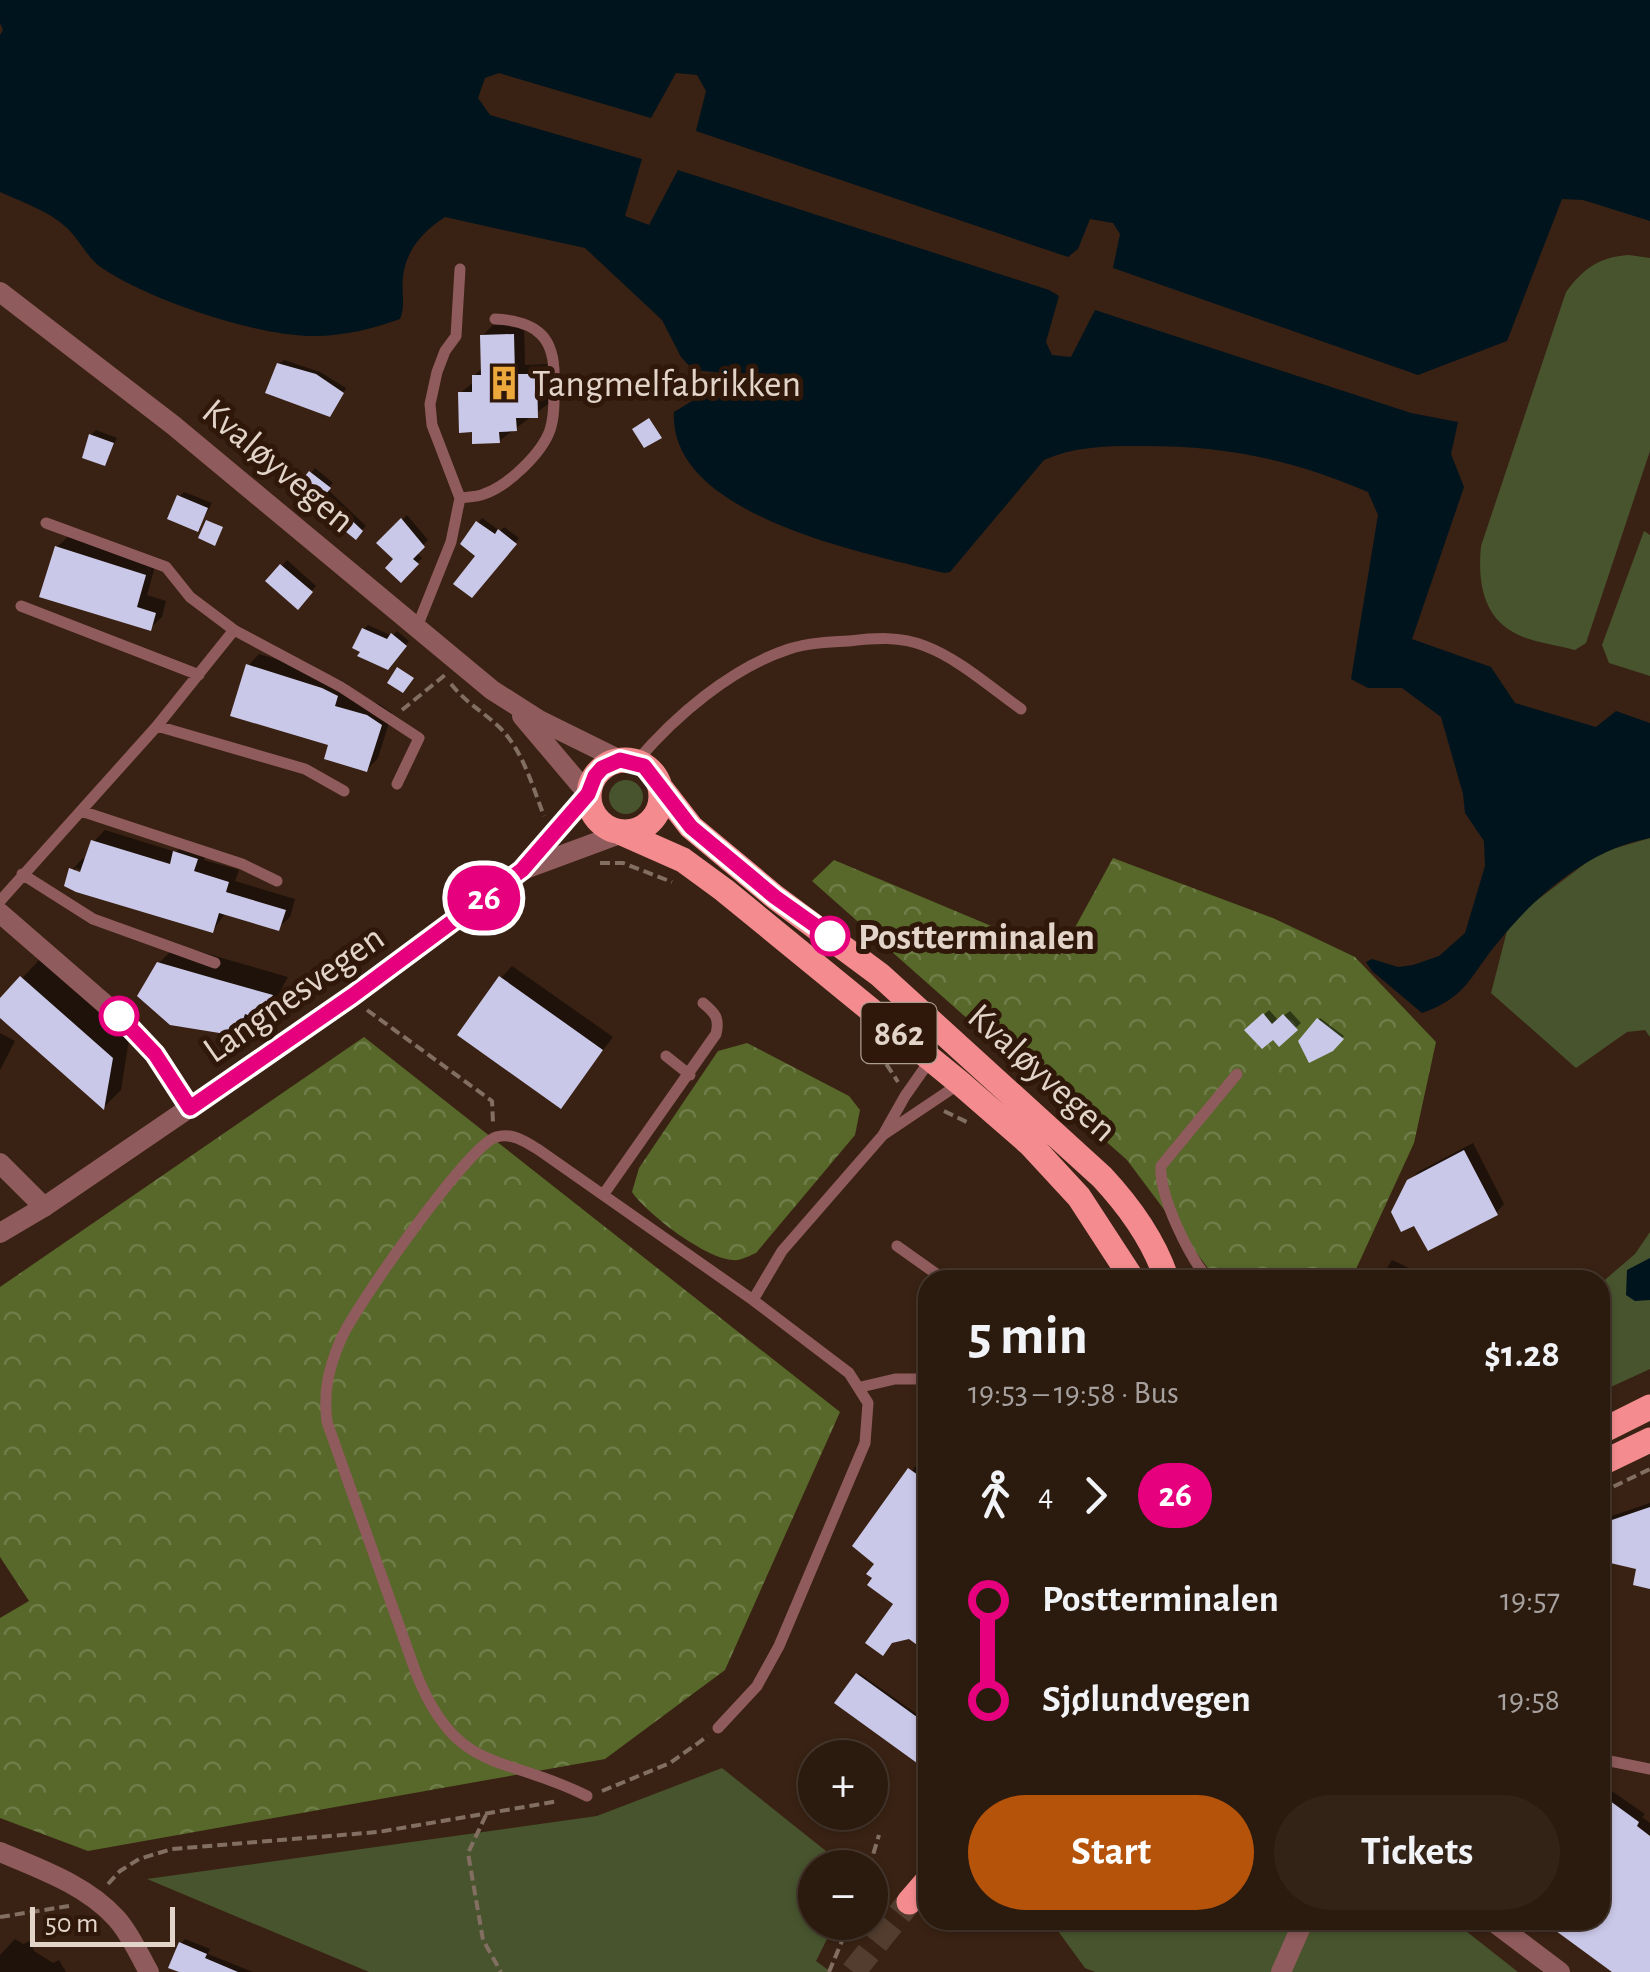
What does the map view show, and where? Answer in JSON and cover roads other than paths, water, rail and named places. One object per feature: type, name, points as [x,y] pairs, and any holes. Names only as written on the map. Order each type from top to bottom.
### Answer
[{"type":"main road","name":"862","points":[[628,761],[651,772],[660,787]]},
{"type":"main road","points":[[588,794],[602,768],[628,761]]},
{"type":"main road","points":[[622,833],[650,823],[660,806],[660,787]]},
{"type":"main road","name":"Kvaløyvegen","points":[[660,787],[691,827],[775,897],[850,950],[1033,1112],[1129,1206],[1162,1270]]},
{"type":"main road","name":"862","points":[[588,794],[594,816],[611,830],[622,833]]},
{"type":"main road","name":"Kvaløyvegen","points":[[622,833],[697,870],[960,1083],[1030,1144],[1079,1197],[1126,1270]]},
{"type":"main road","points":[[1610,1427],[1650,1407]]},
{"type":"main road","points":[[1610,1459],[1650,1440]]},
{"type":"main road","points":[[909,1902],[918,1892]]},
{"type":"street","name":"Kvaløyvegen","points":[[0,292],[91,359],[507,700],[588,794]]},
{"type":"street","name":"Kvaløyvegen","points":[[507,700],[628,761]]},
{"type":"street","name":"Langnesvegen","points":[[0,1233],[44,1207],[352,996],[522,870],[588,794]]},
{"type":"street","name":"Langnesvegen","points":[[522,870],[622,833]]},
{"type":"street","points":[[0,913],[128,1024],[155,1054],[190,1108]]},
{"type":"street","points":[[0,1163],[44,1207]]},
{"type":"street","points":[[0,1852],[89,1896],[117,1919],[149,1972]]},
{"type":"street","points":[[1280,1972],[1299,1930]]},
{"type":"street","points":[[1504,1930],[1560,1972]]},
{"type":"lane","points":[[417,627],[451,542],[460,498],[432,425],[430,404],[445,351],[456,336],[460,269]]},
{"type":"lane","points":[[460,498],[486,494],[520,471],[540,450],[553,418],[555,360],[550,342],[530,325],[495,319]]},
{"type":"lane","points":[[46,522],[166,567],[190,598],[234,630],[341,687],[419,738],[397,784]]},
{"type":"lane","points":[[21,606],[199,675]]},
{"type":"lane","points":[[0,900],[157,726],[234,630]]},
{"type":"lane","points":[[628,761],[752,666],[790,648],[814,643],[894,638],[924,645],[949,658],[1020,709]]},
{"type":"lane","points":[[157,726],[305,769],[344,791]]},
{"type":"lane","points":[[81,811],[242,864],[277,881]]},
{"type":"lane","points":[[22,874],[94,919],[215,963]]},
{"type":"lane","points":[[603,1196],[716,1034],[715,1013],[703,1003]]},
{"type":"lane","points":[[753,1300],[782,1251],[883,1135],[930,1060],[962,1049],[960,1083],[883,1135]]},
{"type":"lane","points":[[666,1056],[690,1074]]},
{"type":"lane","points":[[1202,1270],[1168,1200],[1161,1166],[1237,1074]]},
{"type":"lane","points":[[587,1796],[563,1784],[489,1761],[456,1738],[434,1713],[416,1673],[327,1422],[326,1380],[352,1318],[452,1180],[481,1146],[494,1138],[521,1139],[753,1300],[849,1373],[868,1403],[869,1421],[855,1470],[768,1668],[745,1701],[718,1728]]},
{"type":"lane","points":[[897,1246],[931,1270]]},
{"type":"lane","points":[[860,1387],[895,1379],[918,1379]]},
{"type":"lane","points":[[1610,1761],[1650,1770]]},
{"type":"water","points":[[0,0],[1650,0],[1650,221],[1583,200],[1562,199],[1507,341],[1418,375],[1113,268],[1120,234],[1113,223],[1090,219],[1078,249],[1068,257],[696,131],[706,91],[697,75],[676,73],[651,118],[499,73],[485,78],[478,98],[490,115],[642,159],[625,216],[649,225],[678,170],[1049,290],[1059,296],[1046,342],[1052,355],[1071,357],[1095,310],[1411,413],[1458,422],[1451,454],[1464,487],[1412,639],[1491,667],[1515,703],[1596,727],[1616,711],[1650,723],[1650,838],[1606,852],[1566,876],[1514,924],[1459,992],[1422,1013],[1366,962],[1372,959],[1398,967],[1413,965],[1439,956],[1465,933],[1485,866],[1484,841],[1465,813],[1441,717],[1402,688],[1368,688],[1351,679],[1378,515],[1368,492],[1310,470],[1226,451],[1167,446],[1100,447],[1044,460],[950,572],[824,541],[737,504],[703,479],[681,448],[674,412],[720,384],[723,373],[693,370],[681,357],[662,320],[585,248],[445,217],[423,235],[408,258],[400,319],[359,331],[318,336],[267,331],[206,315],[102,268],[60,222],[0,192]]},
{"type":"water","points":[[1650,1258],[1650,1300],[1635,1301],[1626,1295],[1627,1270]]},
{"type":"tunnel","points":[[853,1972],[909,1902]]},
{"type":"place","name":"Tangmelfabrikken","points":[[504,383]]},
{"type":"place","name":"Postterminalen","points":[[830,936]]}]
